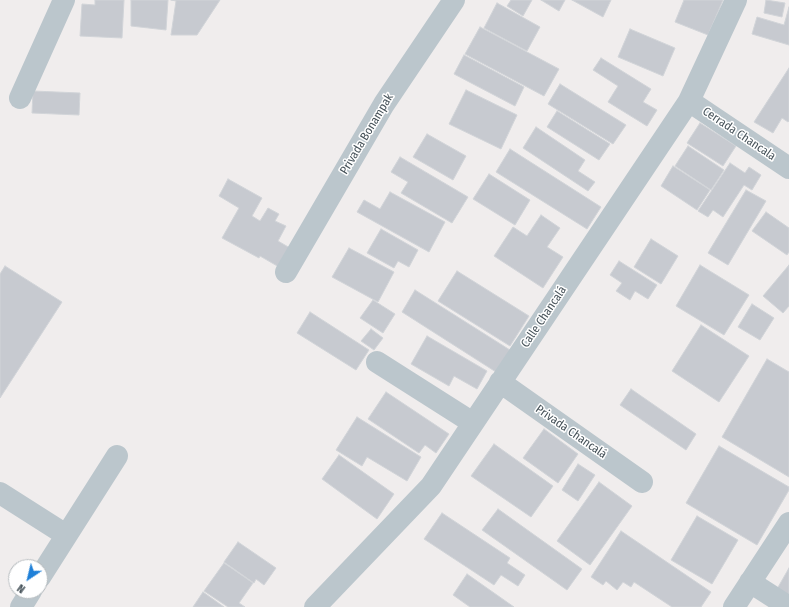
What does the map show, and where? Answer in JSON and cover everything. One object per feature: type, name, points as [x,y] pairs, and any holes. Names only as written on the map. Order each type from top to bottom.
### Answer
[{"type":"street","points":[[20,98],[64,0]]},
{"type":"street","name":"Privada Bonampak","points":[[286,272],[384,104],[454,0]]},
{"type":"street","name":"Calle Chancalá","points":[[315,607],[431,486],[689,101],[736,0]]},
{"type":"street","name":"Cerrada Chancala","points":[[689,101],[789,168]]},
{"type":"street","points":[[377,362],[473,422]]},
{"type":"street","name":"Privada Chancalá","points":[[500,382],[642,482]]},
{"type":"street","points":[[48,564],[117,456]]},
{"type":"street","points":[[0,493],[66,536]]},
{"type":"street","points":[[734,607],[789,523]]},
{"type":"street","points":[[750,582],[789,607]]},
{"type":"building","points":[[95,0],[124,0],[122,38],[80,36],[82,4],[95,5]]},
{"type":"building","points":[[131,0],[168,0],[166,30],[131,26]]},
{"type":"building","points":[[171,0],[220,0],[197,35],[171,35],[176,1]]},
{"type":"building","points":[[511,0],[532,0],[523,16],[507,6]]},
{"type":"building","points":[[541,0],[565,0],[559,11]]},
{"type":"building","points":[[572,0],[611,0],[603,17]]},
{"type":"building","points":[[684,0],[723,0],[708,35],[675,22]]},
{"type":"building","points":[[766,0],[785,3],[782,17],[764,13]]},
{"type":"building","points":[[497,3],[540,27],[527,51],[484,28]]},
{"type":"building","points":[[789,7],[789,45],[752,34],[757,17],[784,25]]},
{"type":"building","points":[[480,27],[559,69],[544,96],[465,54]]},
{"type":"building","points":[[630,29],[675,48],[663,76],[618,57]]},
{"type":"building","points":[[464,55],[524,87],[515,106],[454,74]]},
{"type":"building","points":[[601,58],[651,89],[643,102],[657,110],[647,126],[608,102],[618,86],[593,70]]},
{"type":"building","points":[[789,68],[789,121],[788,122],[782,118],[773,133],[754,122]]},
{"type":"building","points":[[560,84],[626,125],[613,144],[548,104]]},
{"type":"building","points":[[466,90],[517,115],[501,149],[449,124]]},
{"type":"building","points":[[33,91],[80,93],[79,115],[32,113]]},
{"type":"building","points":[[557,111],[610,144],[599,160],[547,127]]},
{"type":"building","points":[[700,123],[736,146],[723,166],[687,143]]},
{"type":"building","points":[[536,127],[585,160],[578,171],[595,182],[588,191],[523,148]]},
{"type":"building","points":[[427,134],[466,156],[453,180],[413,157]]},
{"type":"building","points":[[688,146],[724,170],[711,190],[675,166]]},
{"type":"building","points":[[510,149],[601,207],[587,229],[496,172]]},
{"type":"building","points":[[400,157],[468,197],[452,223],[401,193],[408,182],[391,172]]},
{"type":"building","points":[[730,163],[745,173],[749,167],[761,175],[752,190],[744,185],[723,217],[713,210],[708,217],[698,211]]},
{"type":"building","points":[[673,166],[710,190],[697,210],[661,186]]},
{"type":"building","points":[[489,174],[530,200],[515,225],[473,199]]},
{"type":"building","points":[[228,179],[262,198],[252,216],[260,221],[268,208],[279,214],[275,221],[286,226],[278,241],[290,248],[279,267],[222,238],[239,208],[219,196]]},
{"type":"building","points":[[746,190],[766,201],[728,265],[708,253]]},
{"type":"building","points":[[390,192],[445,222],[429,252],[357,212],[364,200],[380,209]]},
{"type":"building","points":[[766,212],[789,228],[789,252],[787,255],[752,231]]},
{"type":"building","points":[[541,215],[560,228],[547,247],[563,257],[543,288],[494,256],[513,227],[527,236]]},
{"type":"building","points":[[381,229],[418,250],[409,267],[398,261],[394,268],[367,253]]},
{"type":"building","points":[[651,239],[678,256],[661,284],[634,267]]},
{"type":"building","points":[[349,248],[394,272],[378,302],[332,277]]},
{"type":"building","points":[[619,261],[657,285],[648,299],[635,291],[630,300],[616,291],[622,283],[610,275]]},
{"type":"building","points":[[700,265],[749,295],[724,335],[676,306]]},
{"type":"building","points":[[789,265],[789,306],[783,313],[763,296]]},
{"type":"building","points":[[5,266],[62,302],[0,398],[0,274]]},
{"type":"building","points":[[457,271],[529,316],[510,346],[438,301]]},
{"type":"building","points":[[415,290],[510,350],[496,372],[402,312]]},
{"type":"building","points":[[373,300],[395,314],[383,333],[360,318]]},
{"type":"building","points":[[752,304],[774,318],[760,340],[738,327]]},
{"type":"building","points":[[310,312],[369,350],[356,370],[297,333]]},
{"type":"building","points":[[701,325],[749,356],[719,402],[672,371]]},
{"type":"building","points":[[371,329],[383,338],[374,350],[361,341]]},
{"type":"building","points":[[427,336],[487,371],[477,389],[454,376],[449,386],[411,364]]},
{"type":"building","points":[[767,359],[789,372],[789,477],[722,437]]},
{"type":"building","points":[[631,389],[696,434],[686,450],[620,405]]},
{"type":"building","points":[[386,392],[449,434],[436,453],[425,445],[419,453],[368,419]]},
{"type":"building","points":[[357,417],[421,457],[407,481],[367,457],[362,466],[336,450]]},
{"type":"building","points":[[544,429],[578,454],[558,483],[523,458]]},
{"type":"building","points":[[494,444],[553,486],[531,517],[471,476]]},
{"type":"building","points":[[719,446],[789,487],[789,490],[757,545],[686,503]]},
{"type":"building","points":[[339,455],[394,494],[377,519],[322,479]]},
{"type":"building","points":[[578,464],[595,475],[578,501],[562,490]]},
{"type":"building","points":[[599,482],[632,506],[590,565],[557,541]]},
{"type":"building","points":[[498,509],[582,569],[567,590],[482,530]]},
{"type":"building","points":[[442,513],[510,558],[507,563],[525,575],[518,586],[501,575],[494,585],[424,539]]},
{"type":"building","points":[[697,516],[738,540],[712,584],[671,560]]},
{"type":"building","points":[[621,531],[711,592],[701,607],[672,607],[634,582],[631,587],[623,582],[617,590],[606,581],[603,585],[591,577]]},
{"type":"building","points":[[238,542],[276,568],[264,585],[256,579],[254,583],[224,562]]},
{"type":"building","points":[[224,563],[253,583],[239,603],[245,607],[228,607],[204,591]]},
{"type":"building","points":[[789,568],[789,596],[777,589]]},
{"type":"building","points":[[467,574],[514,607],[470,607],[453,595]]},
{"type":"building","points":[[203,592],[224,607],[193,607]]}]
